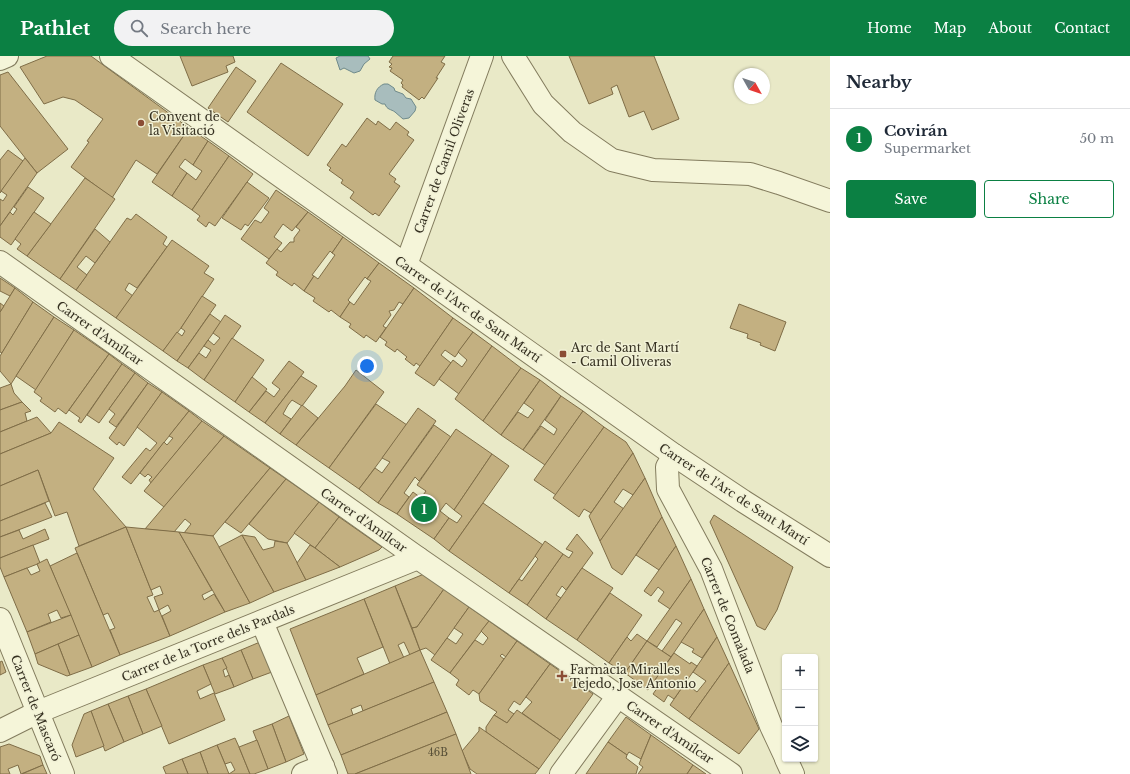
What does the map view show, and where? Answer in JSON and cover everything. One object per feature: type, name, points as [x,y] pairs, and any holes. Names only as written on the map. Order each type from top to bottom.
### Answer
[{"type":"street","points":[[0,59],[7,56]]},
{"type":"street","name":"Carrer de l'Arc de Sant Martí","points":[[111,56],[674,455],[750,506],[830,556]]},
{"type":"street","name":"Carrer de Camil Oliveras","points":[[406,265],[482,56]]},
{"type":"street","points":[[513,56],[543,104],[572,132],[612,160],[653,170],[750,174],[830,201]]},
{"type":"street","name":"Carrer d'Amílcar","points":[[0,262],[418,558],[731,774]]},
{"type":"street","name":"Carrer de Comalada","points":[[674,455],[667,467],[668,489],[711,569],[771,726],[782,750]]},
{"type":"street","name":"Carrer de la Torre dels Pardals","points":[[0,731],[38,712],[418,558]]},
{"type":"street","name":"Carrer de Mascaró","points":[[0,619],[63,774]]},
{"type":"street","points":[[262,622],[317,771]]},
{"type":"street","points":[[561,774],[618,696]]},
{"type":"street","points":[[787,762],[793,774]]},
{"type":"shaded area","points":[[340,56],[368,56],[370,59],[364,64],[360,71],[354,73],[344,68],[340,70],[336,58]]},
{"type":"shaded area","points":[[384,84],[388,84],[394,88],[395,91],[403,94],[406,98],[411,99],[416,107],[415,111],[409,118],[403,119],[385,104],[375,100],[376,90]]},
{"type":"building","name":"Convent de la Visitació","points":[[47,56],[91,56],[189,128],[157,174],[136,160],[112,198],[71,167],[103,119],[75,100],[63,97],[44,104],[20,67]]},
{"type":"building","points":[[180,56],[233,56],[235,62],[226,66],[228,72],[192,86]]},
{"type":"building","points":[[393,56],[445,56],[441,62],[445,64],[436,78],[438,78],[424,99],[422,97],[419,100],[402,87],[403,85],[401,83],[403,80],[390,71],[392,68],[389,67],[392,64],[389,62]]},
{"type":"building","points":[[569,56],[654,56],[679,119],[652,130],[644,111],[629,117],[617,85],[611,88],[613,94],[589,104]]},
{"type":"building","points":[[281,63],[343,104],[308,156],[247,112]]},
{"type":"building","points":[[236,67],[256,81],[228,122],[208,108]]},
{"type":"building","points":[[8,72],[68,149],[37,173],[0,126],[0,75]]},
{"type":"building","points":[[367,118],[376,125],[378,121],[390,130],[396,122],[409,132],[407,135],[414,140],[389,174],[396,179],[394,182],[400,186],[379,216],[375,213],[373,215],[350,198],[354,192],[341,183],[343,180],[329,170],[331,168],[327,165],[342,144],[346,147]]},
{"type":"building","points":[[189,128],[208,141],[193,165],[185,159],[179,167],[187,173],[172,196],[152,182]]},
{"type":"building","points":[[208,141],[229,156],[192,210],[172,196],[187,173],[196,180],[202,171],[193,165]]},
{"type":"building","points":[[8,150],[23,161],[0,193],[0,160]]},
{"type":"building","points":[[229,156],[253,174],[215,226],[209,222],[206,227],[197,220],[200,216],[192,210]]},
{"type":"building","points":[[25,158],[37,173],[0,226],[0,199],[3,201],[7,195],[1,191]]},
{"type":"building","points":[[85,178],[115,199],[60,279],[27,256]]},
{"type":"building","points":[[247,182],[269,198],[248,226],[245,224],[241,230],[222,218]]},
{"type":"building","points":[[28,187],[44,198],[11,245],[0,237],[0,226],[10,212],[13,215],[17,209],[14,207]]},
{"type":"building","points":[[276,190],[308,212],[292,231],[283,224],[274,237],[282,243],[269,259],[241,239],[255,220],[261,223],[269,212],[264,208]]},
{"type":"building","points":[[34,212],[51,224],[27,256],[17,249],[21,244],[15,239]]},
{"type":"building","points":[[308,212],[343,237],[332,253],[330,251],[312,275],[314,276],[304,291],[294,283],[292,286],[276,275],[278,272],[266,263],[277,249],[281,252],[290,242],[294,242],[294,238],[300,230],[296,227]]},
{"type":"building","points":[[136,214],[167,237],[163,244],[167,247],[137,288],[129,283],[125,290],[133,296],[116,318],[76,290],[127,218],[131,220]]},
{"type":"building","points":[[95,229],[110,242],[95,263],[86,256],[77,267],[87,275],[76,290],[60,279]]},
{"type":"building","points":[[343,237],[379,263],[367,279],[365,277],[348,300],[350,302],[340,317],[331,310],[329,312],[313,301],[315,298],[304,291],[314,276],[318,279],[335,255],[332,253]]},
{"type":"building","points":[[172,240],[209,266],[204,273],[214,279],[181,328],[163,351],[116,318]]},
{"type":"building","points":[[379,263],[414,288],[403,304],[399,302],[394,310],[389,311],[391,315],[383,326],[386,328],[376,342],[366,335],[364,338],[349,327],[351,324],[340,317],[350,302],[354,305],[371,281],[367,279]]},
{"type":"building","points":[[0,278],[15,288],[10,296],[0,291]]},
{"type":"building","points":[[15,288],[33,302],[2,353],[0,352],[0,312]]},
{"type":"building","points":[[414,288],[453,318],[420,366],[416,363],[414,366],[405,359],[407,357],[397,349],[395,352],[385,345],[387,342],[380,337]]},
{"type":"building","points":[[202,296],[216,305],[177,361],[163,351],[177,332],[182,336],[185,331],[181,328]]},
{"type":"building","points":[[33,302],[54,317],[11,384],[0,371],[0,356]]},
{"type":"building","points":[[0,303],[4,306],[0,312]]},
{"type":"building","points":[[739,304],[786,322],[775,351],[760,345],[761,343],[747,338],[748,334],[730,328]]},
{"type":"building","points":[[210,314],[221,322],[188,368],[177,361]]},
{"type":"building","points":[[225,315],[241,326],[204,380],[188,368],[199,353],[206,358],[211,350],[204,346],[208,340],[214,345],[220,338],[213,333]]},
{"type":"building","points":[[54,317],[74,330],[36,390],[16,376]]},
{"type":"building","points":[[453,318],[473,332],[455,357],[445,350],[441,355],[451,363],[434,386],[415,373]]},
{"type":"building","points":[[74,330],[109,354],[66,414],[58,408],[55,412],[40,401],[42,398],[34,392]]},
{"type":"building","points":[[473,332],[492,346],[459,394],[439,379],[453,360],[462,367],[467,360],[458,352]]},
{"type":"building","points":[[232,338],[264,360],[235,402],[204,380]]},
{"type":"building","points":[[492,346],[521,368],[483,421],[455,399]]},
{"type":"building","points":[[109,354],[122,364],[81,423],[78,421],[80,418],[69,410]]},
{"type":"building","points":[[289,361],[304,372],[265,423],[249,412],[266,391],[274,397],[280,389],[272,383]]},
{"type":"building","points":[[122,364],[135,373],[99,423],[87,415]]},
{"type":"building","points":[[521,368],[540,380],[501,435],[483,421]]},
{"type":"building","points":[[356,370],[384,392],[329,468],[296,445],[345,386]]},
{"type":"building","points":[[135,373],[148,383],[116,427],[109,422],[115,414],[109,409]]},
{"type":"building","points":[[301,376],[317,386],[302,406],[292,400],[288,405],[283,414],[291,419],[280,434],[265,423]]},
{"type":"building","points":[[252,377],[267,389],[249,412],[235,402]]},
{"type":"building","points":[[540,380],[561,396],[523,450],[501,435],[518,412],[528,418],[534,410],[524,403]]},
{"type":"building","points":[[148,383],[162,392],[124,446],[119,442],[117,445],[109,438]]},
{"type":"building","points":[[11,384],[14,393],[22,402],[0,410],[0,388]]},
{"type":"building","points":[[162,392],[189,411],[131,484],[122,477],[146,448],[150,451],[157,443],[137,427]]},
{"type":"building","points":[[561,396],[583,411],[545,465],[523,450],[541,426],[554,435],[557,429],[545,420]]},
{"type":"building","points":[[22,402],[31,411],[25,413],[27,421],[0,432],[0,410]]},
{"type":"building","points":[[376,404],[407,425],[359,489],[329,468]]},
{"type":"building","points":[[302,405],[318,418],[296,445],[280,434]]},
{"type":"building","points":[[418,408],[436,421],[378,503],[359,489],[375,468],[382,473],[390,462],[382,458]]},
{"type":"building","points":[[189,411],[202,421],[151,483],[149,480],[152,477],[148,474],[145,477],[140,473],[164,442],[167,445],[173,438],[169,436]]},
{"type":"building","points":[[583,411],[604,427],[556,495],[534,480]]},
{"type":"building","points":[[37,417],[51,433],[0,454],[0,432]]},
{"type":"building","points":[[202,421],[224,436],[164,507],[144,491]]},
{"type":"building","points":[[59,422],[114,458],[93,489],[126,527],[79,546],[67,512],[55,516],[38,470],[0,486],[0,454],[51,433]]},
{"type":"building","points":[[434,425],[451,437],[419,481],[415,477],[404,493],[409,497],[397,514],[378,503]]},
{"type":"building","points":[[604,427],[626,442],[633,453],[591,513],[584,509],[579,517],[553,498]]},
{"type":"building","points":[[456,429],[492,454],[454,510],[446,503],[440,511],[449,518],[434,539],[397,514],[413,492],[421,498],[426,491],[417,485]]},
{"type":"building","points":[[224,436],[270,468],[213,536],[184,533],[191,524],[185,519],[174,532],[145,529]]},
{"type":"building","points":[[633,453],[645,478],[633,495],[623,489],[614,502],[624,509],[600,541],[589,516]]},
{"type":"building","points":[[492,454],[509,466],[449,551],[434,539],[449,518],[457,523],[462,516],[454,510]]},
{"type":"building","points":[[270,468],[286,479],[241,533],[225,522]]},
{"type":"building","points":[[38,470],[49,501],[0,521],[0,486]]},
{"type":"building","points":[[645,478],[662,517],[622,575],[612,568],[600,541]]},
{"type":"building","points":[[286,479],[319,502],[287,543],[268,539],[249,524]]},
{"type":"building","points":[[319,502],[339,517],[315,548],[294,533]]},
{"type":"building","points":[[45,503],[52,517],[0,537],[0,521]]},
{"type":"building","points":[[483,503],[543,545],[509,593],[449,551]]},
{"type":"building","points":[[714,515],[793,567],[777,610],[765,630],[757,626],[710,522]]},
{"type":"building","points":[[339,517],[382,547],[379,550],[340,567],[315,548]]},
{"type":"building","points":[[662,517],[676,546],[659,570],[636,555]]},
{"type":"building","points":[[126,527],[153,595],[147,597],[154,612],[159,610],[170,636],[120,655],[110,630],[115,628],[108,613],[103,615],[75,548]]},
{"type":"building","points":[[126,527],[179,532],[212,590],[202,595],[204,600],[214,594],[225,612],[170,636],[162,616],[171,611],[168,605],[159,610],[154,597],[163,594],[160,586],[151,590]]},
{"type":"building","points":[[45,529],[49,539],[0,558],[0,537],[19,530],[23,539]]},
{"type":"building","points":[[179,532],[213,536],[250,603],[225,612]]},
{"type":"building","points":[[577,534],[593,553],[566,590],[562,586],[556,595],[561,598],[546,619],[527,605],[563,554],[569,558],[573,552],[566,549]]},
{"type":"building","points":[[242,535],[274,592],[250,603],[219,547]]},
{"type":"building","points":[[242,535],[255,537],[263,550],[274,547],[275,541],[287,543],[306,580],[274,592]]},
{"type":"building","points":[[545,541],[563,554],[527,605],[509,593],[519,579],[522,581],[538,559],[535,556]]},
{"type":"building","points":[[33,545],[40,563],[4,577],[0,567],[0,558]]},
{"type":"building","points":[[310,545],[340,567],[306,580],[297,563]]},
{"type":"building","points":[[676,546],[691,579],[670,609],[658,601],[664,592],[658,587],[651,596],[644,591]]},
{"type":"building","points":[[77,553],[120,655],[92,667],[50,566]]},
{"type":"building","points":[[47,559],[71,615],[61,618],[57,610],[48,614],[51,622],[27,632],[4,577],[27,568],[31,575],[40,571],[37,564]]},
{"type":"building","points":[[582,568],[613,588],[577,640],[546,619]]},
{"type":"building","points":[[424,574],[444,589],[417,627],[412,628],[395,586]]},
{"type":"building","points":[[691,579],[704,609],[671,657],[662,651],[682,623],[676,619],[657,647],[647,641]]},
{"type":"building","points":[[395,586],[420,650],[410,655],[404,642],[398,645],[404,658],[390,664],[364,599]]},
{"type":"building","points":[[444,589],[469,607],[435,655],[426,648],[420,650],[412,628],[417,627]]},
{"type":"building","points":[[610,593],[642,615],[609,663],[577,640]]},
{"type":"building","points":[[364,599],[383,647],[357,658],[364,674],[316,695],[290,629]]},
{"type":"building","points":[[469,607],[489,621],[450,673],[431,660],[447,638],[456,644],[463,634],[454,628]]},
{"type":"building","points":[[704,609],[717,637],[702,658],[692,652],[694,649],[681,642]]},
{"type":"building","points":[[71,615],[79,635],[35,654],[27,632]]},
{"type":"building","points":[[489,621],[517,641],[506,657],[502,654],[500,656],[504,659],[479,694],[473,690],[469,695],[456,685],[459,680],[450,673],[475,640],[483,645],[488,638],[481,631]]},
{"type":"building","points":[[637,634],[647,641],[625,673],[609,663],[627,637],[631,641]]},
{"type":"building","points":[[79,635],[92,667],[70,675],[58,644]]},
{"type":"building","points":[[717,637],[729,663],[689,719],[670,705],[685,683],[697,692],[706,681],[693,672]]},
{"type":"building","points":[[517,641],[550,664],[520,705],[514,701],[508,710],[514,714],[507,723],[494,715],[497,712],[480,701],[479,694]]},
{"type":"building","points":[[647,641],[671,657],[648,690],[625,673]]},
{"type":"building","points":[[260,642],[272,672],[253,679],[241,650]]},
{"type":"building","points":[[58,644],[70,675],[67,676],[38,664],[35,654]]},
{"type":"building","points":[[241,650],[253,679],[234,687],[222,658]]},
{"type":"building","points":[[420,650],[434,682],[363,711],[361,705],[351,709],[353,715],[328,725],[316,695]]},
{"type":"building","points":[[674,653],[690,664],[691,662],[697,666],[674,699],[668,695],[664,702],[653,694],[660,684],[655,680]]},
{"type":"building","points":[[222,658],[227,668],[223,670],[225,677],[229,675],[234,687],[215,694],[203,665]]},
{"type":"building","points":[[2,661],[6,672],[0,675],[0,662]]},
{"type":"building","points":[[729,663],[759,729],[739,754],[689,719]]},
{"type":"building","points":[[550,664],[593,694],[560,740],[522,713],[532,702],[526,697]]},
{"type":"building","points":[[203,665],[211,684],[197,691],[200,699],[214,693],[225,720],[169,744],[146,689]]},
{"type":"building","points":[[434,682],[447,712],[341,755],[328,725]]},
{"type":"building","points":[[146,689],[162,726],[143,734],[128,696]]},
{"type":"building","points":[[128,696],[143,734],[124,742],[108,704]]},
{"type":"building","points":[[108,704],[124,742],[105,751],[91,711]]},
{"type":"building","points":[[517,710],[560,740],[539,769],[486,732],[486,727],[494,715],[507,723]]},
{"type":"building","points":[[91,711],[104,746],[76,757],[72,745],[84,714]]},
{"type":"building","points":[[447,712],[456,734],[355,774],[348,774],[341,755]]},
{"type":"building","points":[[289,716],[304,754],[286,762],[272,724]]},
{"type":"building","points":[[626,717],[651,735],[641,759],[629,752],[627,755],[608,742]]},
{"type":"building","points":[[272,724],[286,762],[268,769],[253,731]]},
{"type":"building","points":[[479,727],[539,769],[535,774],[477,774],[470,769],[462,751],[479,731]]},
{"type":"building","points":[[456,734],[471,774],[355,774]]},
{"type":"building","points":[[651,735],[693,765],[687,774],[638,774],[643,767],[639,764]]},
{"type":"building","points":[[235,738],[250,774],[229,774],[235,770],[231,762],[225,764],[217,745]]},
{"type":"building","points":[[257,740],[268,769],[250,774],[239,747]]},
{"type":"building","points":[[608,742],[627,755],[626,758],[638,767],[636,774],[586,774]]},
{"type":"building","points":[[9,744],[40,756],[43,765],[21,774],[18,765],[8,769],[10,774],[0,774],[0,747]]},
{"type":"building","points":[[217,745],[229,774],[208,774],[200,752]]},
{"type":"building","points":[[200,752],[208,774],[188,774],[182,759]]},
{"type":"building","points":[[182,759],[188,774],[166,774],[163,767]]},
{"type":"building","points":[[43,765],[47,774],[22,774]]},
{"type":"building","points":[[693,765],[706,774],[687,774]]},
{"type":"place","name":"Convent de la Visitació","points":[[141,123]]},
{"type":"place","name":"Arc de Sant Martí - Camil Oliveras","points":[[563,354]]},
{"type":"place","name":"Covirán","points":[[424,509]]},
{"type":"place","name":"Farmàcia Miralles Tejedo, Jose Antonio","points":[[562,676]]}]
